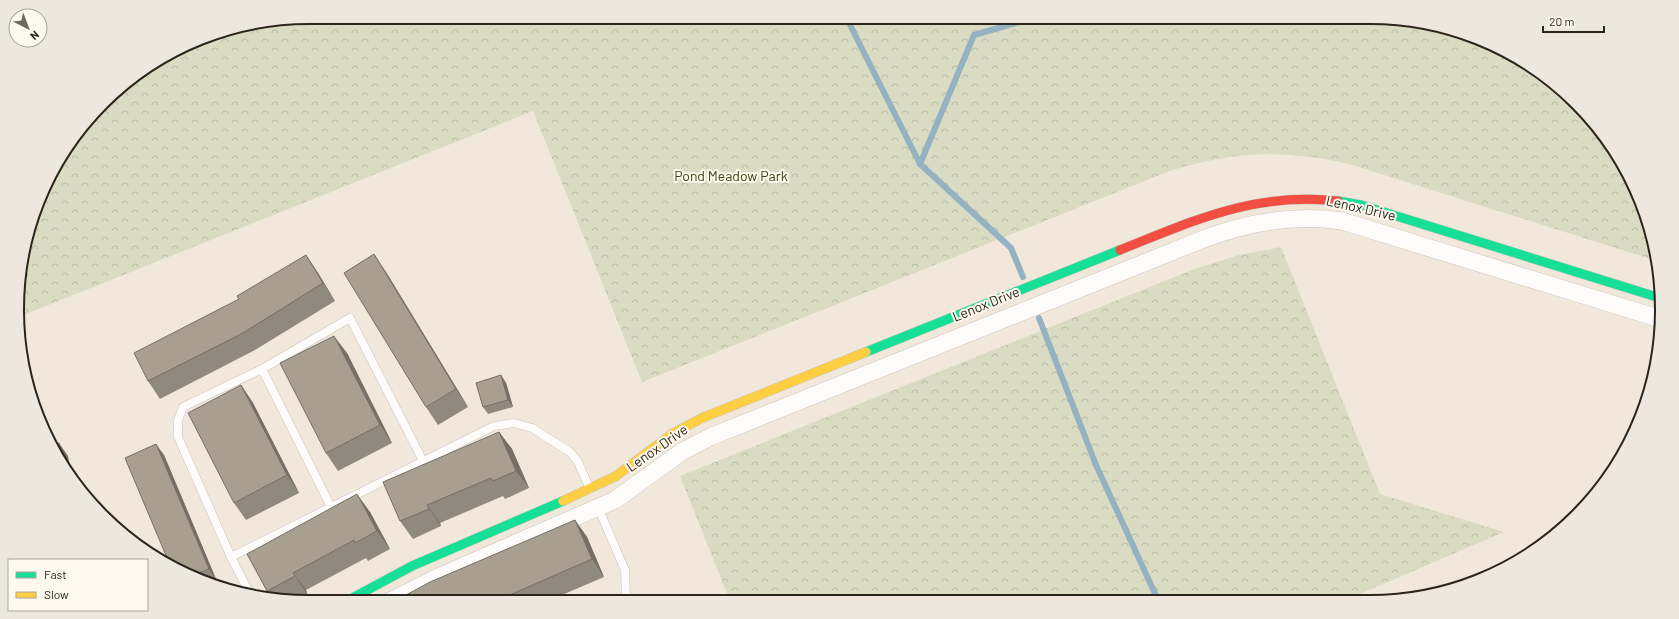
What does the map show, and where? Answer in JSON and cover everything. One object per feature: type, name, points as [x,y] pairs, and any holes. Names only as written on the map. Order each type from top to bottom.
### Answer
[{"type":"street","name":"Lenox Drive","points":[[358,595],[412,566],[590,490],[616,476],[672,434],[687,426],[1193,221],[1249,203],[1299,197],[1346,202],[1654,296]]},
{"type":"street","points":[[1392,236],[1398,217]]},
{"type":"street","name":"Lenox Drive","points":[[402,595],[438,577],[599,508],[628,492],[696,443],[1200,240],[1253,223],[1299,218],[1342,221],[1655,312]]},
{"type":"street","points":[[1193,221],[1200,240]]},
{"type":"street","points":[[806,377],[813,396]]},
{"type":"lane","points":[[247,588],[230,557],[178,437],[178,420],[183,407],[262,369],[350,318],[423,461]]},
{"type":"lane","points":[[262,369],[330,507]]},
{"type":"lane","points":[[230,557],[494,426],[514,423],[532,428],[570,452],[578,462],[599,508],[624,570],[626,595]]},
{"type":"green space","name":"Pond Meadow Park","points":[[310,24],[1370,24],[1407,26],[1425,29],[1461,39],[1496,53],[1512,62],[1528,72],[1558,95],[1584,121],[1607,151],[1626,183],[1640,218],[1651,259],[1349,164],[1325,159],[1279,154],[1235,156],[1190,165],[1167,172],[642,382],[533,111],[24,315],[26,272],[29,254],[39,218],[53,183],[62,167],[72,151],[95,121],[121,95],[136,83],[151,72],[183,53],[218,39],[254,29],[272,26]]},
{"type":"green space","points":[[1281,247],[1380,494],[1504,532],[1358,595],[728,595],[680,476],[1197,268],[1239,255]]},
{"type":"building","points":[[374,254],[456,389],[426,407],[344,273]]},
{"type":"building","points":[[306,255],[323,283],[243,333],[148,381],[134,353],[239,299],[237,296]]},
{"type":"building","points":[[334,336],[380,425],[326,453],[280,363]]},
{"type":"building","points":[[501,375],[508,400],[483,407],[476,383]]},
{"type":"building","points":[[241,385],[287,475],[234,503],[188,413]]},
{"type":"building","points":[[499,432],[516,471],[493,481],[491,478],[427,505],[429,509],[400,521],[383,482]]},
{"type":"building","points":[[156,444],[209,569],[199,573],[167,557],[125,458]]},
{"type":"building","points":[[357,494],[377,531],[355,543],[354,540],[293,573],[295,576],[267,591],[247,554]]},
{"type":"building","points":[[575,520],[592,559],[510,595],[406,595],[430,582]]},
{"type":"waterway","points":[[850,24],[920,164],[1011,248],[1023,277]]},
{"type":"waterway","points":[[920,164],[974,35],[1012,24]]},
{"type":"waterway","points":[[1039,318],[1096,465],[1156,595]]},
{"type":"traffic: fast","points":[[1338,201],[1361,205],[1654,296]]},
{"type":"traffic: fast","points":[[866,352],[1120,250]]},
{"type":"traffic: fast","points":[[358,595],[412,566],[563,501]]},
{"type":"traffic: slow","points":[[563,501],[616,476],[672,434],[702,418],[866,352]]},
{"type":"traffic: jam","points":[[1120,250],[1200,219],[1252,205],[1307,199],[1338,201]]}]
